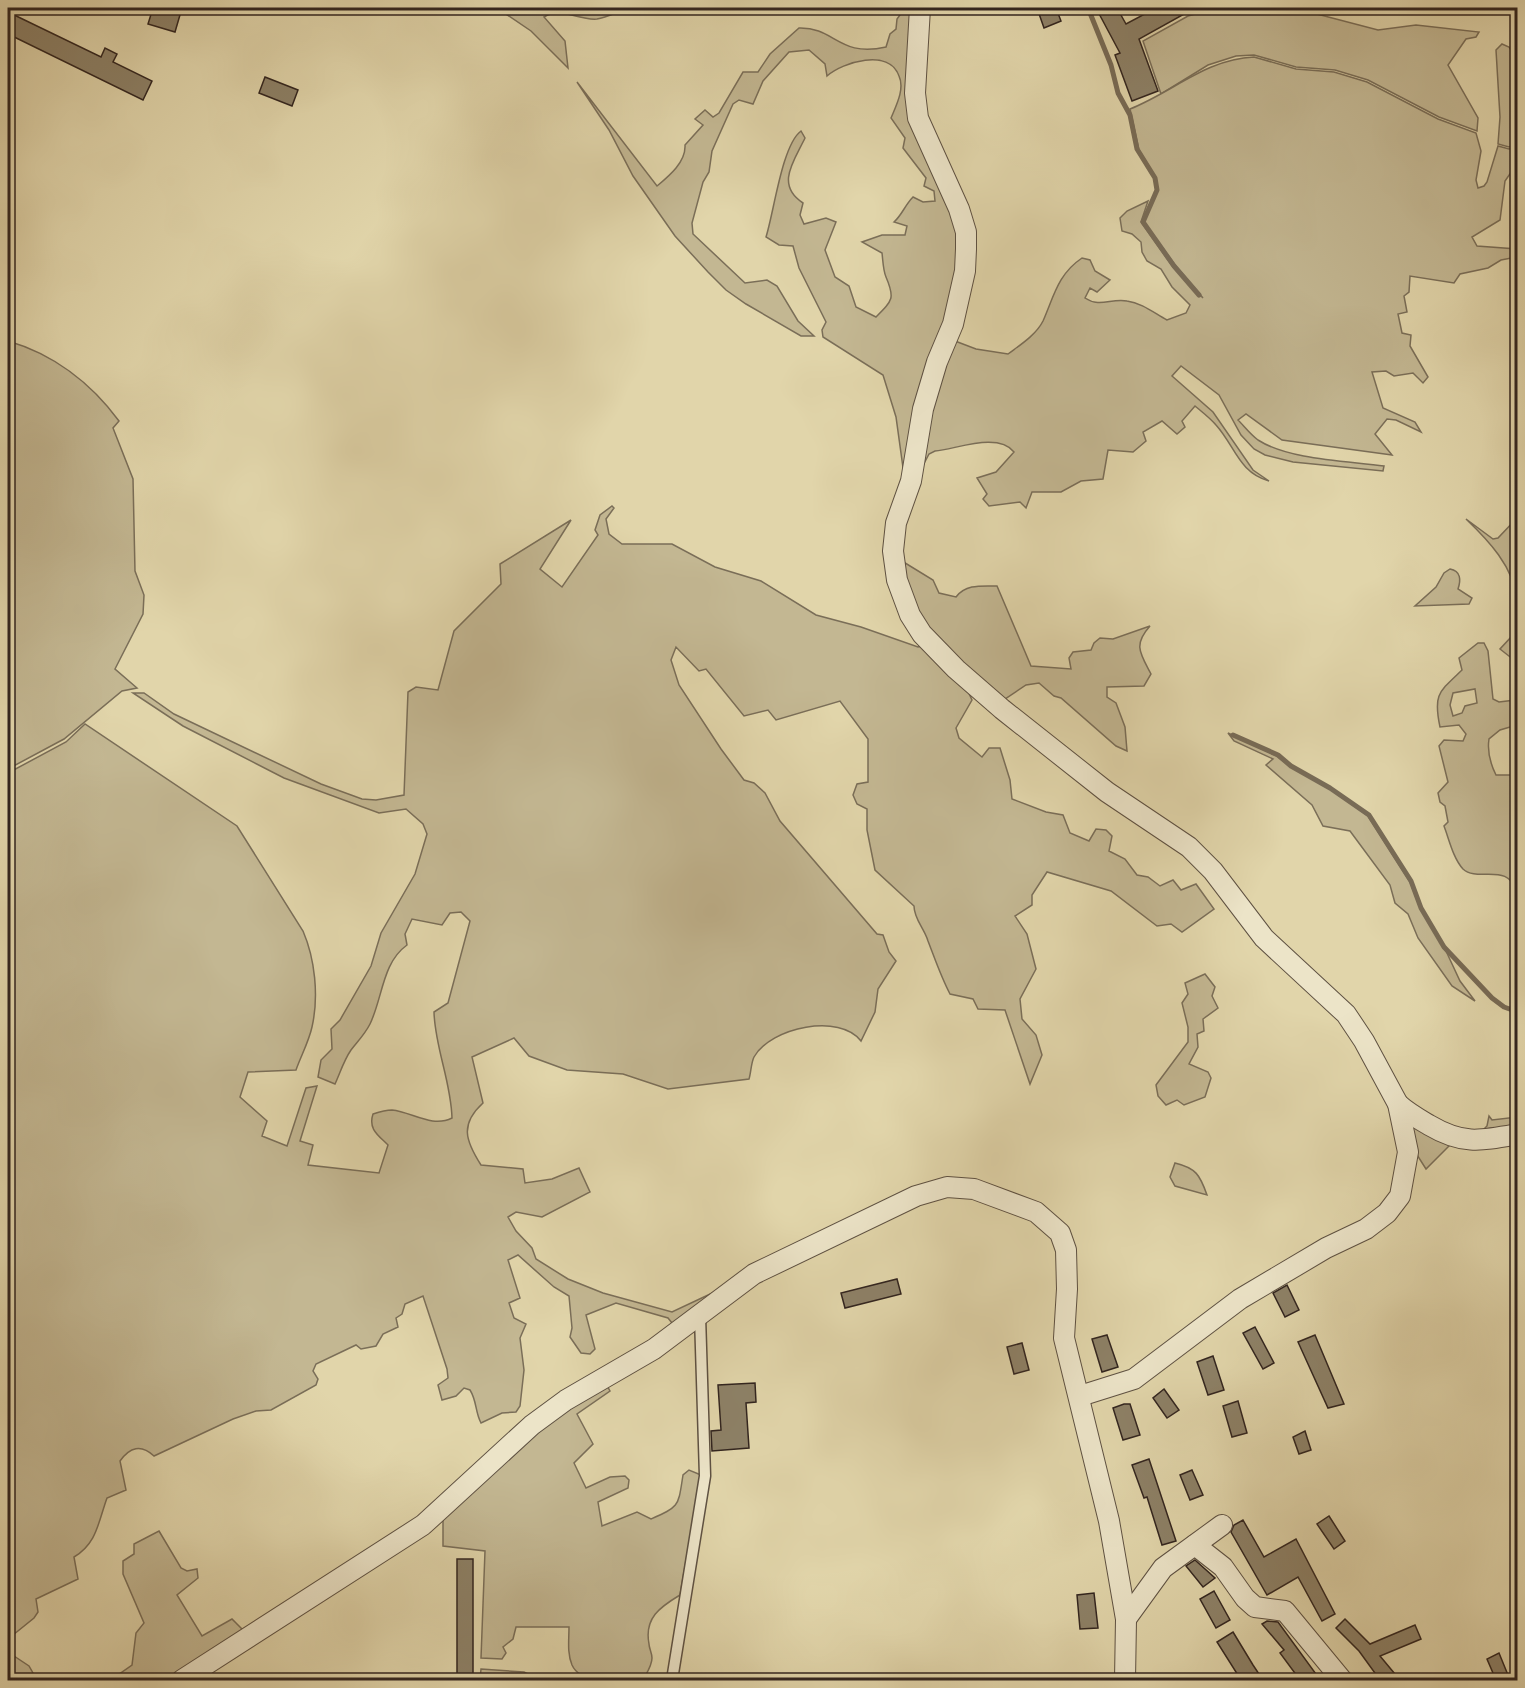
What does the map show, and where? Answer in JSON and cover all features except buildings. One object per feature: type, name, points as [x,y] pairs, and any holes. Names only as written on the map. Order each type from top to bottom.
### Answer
[{"type":"street","points":[[920,8],[915,93],[918,118],[959,209],[966,232],[966,249],[965,271],[953,324],[937,362],[919,423],[911,481],[897,523],[893,551],[897,580],[910,615],[922,634],[956,669],[1002,709],[1107,792],[1189,847],[1213,871],[1264,938],[1346,1014],[1364,1041],[1398,1104],[1408,1152],[1400,1196],[1387,1213],[1366,1229],[1326,1248],[1240,1299],[1134,1378],[1080,1396]]},
{"type":"street","points":[[1398,1104],[1410,1115],[1460,1140],[1480,1142],[1518,1134]]},
{"type":"street","points":[[182,1680],[423,1525],[532,1425],[558,1406],[654,1349],[754,1274],[845,1228],[916,1196],[947,1186],[974,1189],[1036,1212],[1060,1233],[1066,1260],[1064,1338],[1103,1489],[1126,1619],[1125,1680]]},
{"type":"street","points":[[1126,1619],[1163,1568],[1222,1525]]},
{"type":"street","points":[[1195,1545],[1223,1567],[1245,1598],[1255,1607],[1285,1611],[1342,1680]]},
{"type":"lane","points":[[672,1680],[705,1476],[700,1316]]},
{"type":"shaded area","points":[[497,8],[630,8],[597,19],[563,13],[544,17],[565,41],[568,68],[531,31]]},
{"type":"shaded area","points":[[905,8],[916,8],[912,97],[951,196],[963,252],[904,475],[896,417],[883,375],[823,337],[822,330],[826,322],[799,268],[793,246],[779,245],[766,237],[784,164],[794,139],[801,131],[805,138],[792,164],[788,181],[795,196],[803,203],[800,215],[804,224],[826,218],[836,222],[825,250],[835,277],[849,286],[856,307],[876,317],[886,307],[891,299],[891,290],[884,271],[882,253],[862,242],[882,235],[905,235],[907,226],[894,222],[910,200],[913,197],[923,202],[935,201],[934,191],[924,186],[926,178],[903,148],[905,138],[891,118],[901,86],[894,67],[886,62],[865,60],[844,66],[827,76],[825,64],[809,50],[789,52],[763,81],[753,104],[739,100],[733,104],[712,151],[709,172],[703,182],[692,223],[693,234],[745,283],[767,280],[777,286],[798,321],[814,336],[801,336],[746,304],[726,290],[708,272],[675,236],[633,176],[609,130],[577,82],[657,186],[680,163],[685,145],[703,125],[695,119],[705,110],[713,117],[719,113],[743,72],[758,72],[770,54],[799,28],[821,32],[847,46],[858,49],[886,47],[890,34],[896,29],[897,19]]},
{"type":"shaded area","points":[[1218,8],[1294,8],[1378,30],[1416,25],[1479,32],[1476,37],[1466,39],[1448,65],[1478,118],[1477,131],[1439,117],[1368,80],[1335,70],[1296,67],[1254,55],[1236,56],[1208,65],[1161,94],[1143,41],[1188,16]]},
{"type":"shaded area","points":[[1502,44],[1509,47],[1517,58],[1517,144],[1509,147],[1498,144],[1500,117],[1496,50]]},
{"type":"shaded area","points":[[1254,57],[1296,69],[1334,72],[1367,82],[1438,119],[1476,133],[1481,151],[1476,180],[1478,188],[1487,182],[1498,146],[1509,149],[1517,147],[1517,170],[1514,168],[1505,181],[1500,220],[1472,237],[1477,246],[1517,249],[1517,257],[1501,260],[1488,268],[1460,274],[1454,283],[1410,276],[1409,292],[1404,296],[1407,312],[1398,314],[1402,333],[1411,335],[1410,346],[1428,377],[1423,383],[1413,373],[1394,376],[1386,371],[1372,372],[1383,408],[1415,422],[1421,432],[1396,420],[1387,419],[1375,434],[1392,455],[1282,440],[1246,414],[1238,420],[1255,438],[1271,447],[1302,456],[1384,466],[1383,471],[1293,462],[1265,455],[1254,449],[1241,435],[1219,395],[1181,366],[1172,376],[1213,412],[1253,470],[1269,481],[1251,472],[1244,465],[1223,433],[1195,406],[1182,421],[1185,427],[1177,434],[1162,421],[1143,432],[1146,441],[1133,452],[1108,450],[1103,479],[1081,481],[1061,492],[1032,492],[1026,508],[1020,502],[989,506],[983,499],[987,494],[977,478],[996,472],[1014,452],[998,443],[977,443],[935,451],[929,454],[917,477],[928,402],[955,341],[976,349],[1008,354],[1040,326],[1062,278],[1082,258],[1090,260],[1095,271],[1110,280],[1097,292],[1090,288],[1085,298],[1090,301],[1132,302],[1167,320],[1186,313],[1190,305],[1172,287],[1161,269],[1147,261],[1142,252],[1141,242],[1132,234],[1122,231],[1120,218],[1127,211],[1148,201],[1141,222],[1173,267],[1203,298],[1175,265],[1144,222],[1150,203],[1158,190],[1156,178],[1139,150],[1130,109],[1205,70],[1237,59]]},
{"type":"shaded area","points":[[8,341],[56,362],[70,372],[96,394],[119,421],[113,428],[133,479],[135,571],[144,595],[143,614],[115,669],[137,688],[122,691],[64,739],[8,769]]},
{"type":"shaded area","points":[[612,506],[614,508],[606,519],[609,534],[622,544],[672,544],[715,567],[761,581],[816,615],[861,627],[918,647],[926,645],[964,683],[972,700],[956,728],[959,738],[982,757],[989,748],[1000,748],[1010,780],[1012,799],[1046,812],[1063,815],[1070,833],[1089,841],[1096,829],[1106,830],[1112,836],[1109,851],[1125,859],[1137,875],[1148,877],[1160,886],[1173,880],[1181,890],[1196,884],[1214,909],[1182,932],[1171,924],[1157,926],[1111,891],[1047,872],[1032,895],[1032,905],[1015,916],[1027,934],[1036,969],[1020,999],[1022,1019],[1036,1035],[1042,1055],[1030,1084],[1005,1010],[978,1009],[973,999],[950,994],[914,906],[875,870],[867,830],[867,809],[857,804],[853,795],[857,784],[868,782],[868,739],[840,701],[776,720],[768,710],[744,716],[706,669],[699,671],[676,647],[671,660],[679,685],[721,749],[744,780],[754,783],[765,793],[780,821],[877,934],[883,935],[889,952],[896,961],[878,989],[875,1012],[861,1041],[851,1032],[838,1027],[806,1027],[790,1031],[763,1047],[754,1057],[749,1079],[668,1089],[623,1074],[567,1070],[529,1056],[514,1038],[472,1057],[483,1103],[471,1118],[467,1133],[471,1148],[481,1165],[523,1169],[525,1183],[552,1179],[579,1168],[590,1192],[542,1217],[516,1212],[508,1217],[516,1231],[532,1248],[536,1259],[568,1279],[603,1293],[672,1312],[723,1288],[655,1345],[672,1323],[668,1318],[616,1303],[586,1315],[595,1349],[590,1354],[581,1353],[570,1337],[572,1328],[569,1296],[554,1287],[518,1255],[508,1260],[520,1298],[509,1303],[514,1318],[526,1324],[520,1338],[524,1370],[520,1406],[516,1412],[502,1413],[481,1423],[470,1390],[464,1388],[456,1396],[442,1400],[438,1385],[448,1378],[447,1369],[423,1296],[405,1304],[402,1314],[396,1318],[398,1327],[383,1334],[376,1346],[361,1349],[356,1345],[316,1364],[313,1371],[318,1379],[316,1385],[271,1410],[256,1411],[233,1419],[154,1456],[140,1449],[128,1453],[120,1461],[126,1490],[107,1498],[92,1539],[74,1557],[78,1579],[36,1599],[38,1612],[34,1618],[8,1639],[8,773],[66,742],[85,724],[237,826],[303,931],[315,978],[312,1027],[296,1070],[248,1072],[240,1097],[267,1121],[262,1136],[287,1146],[306,1088],[317,1086],[300,1141],[313,1145],[308,1165],[379,1173],[388,1145],[373,1128],[373,1114],[392,1110],[437,1121],[452,1118],[434,1012],[448,1003],[470,921],[461,912],[450,913],[442,925],[412,919],[405,934],[407,945],[392,961],[370,1024],[344,1062],[335,1084],[318,1077],[321,1060],[332,1049],[331,1029],[340,1020],[371,966],[381,933],[415,874],[427,834],[423,824],[406,809],[379,813],[284,778],[183,726],[133,693],[144,693],[174,714],[321,784],[362,799],[376,800],[404,795],[408,692],[416,687],[438,690],[454,631],[501,584],[500,564],[571,520],[540,569],[562,587],[598,535],[595,530],[600,515]]},
{"type":"shaded area","points":[[1518,518],[1517,651],[1517,600],[1511,576],[1499,555],[1466,519],[1493,539],[1498,538]]},
{"type":"shaded area","points":[[897,558],[933,580],[939,593],[956,597],[969,588],[997,586],[1031,666],[1071,669],[1069,658],[1073,652],[1091,650],[1100,638],[1113,639],[1150,626],[1140,644],[1141,655],[1151,674],[1144,686],[1107,687],[1107,697],[1116,703],[1125,727],[1127,751],[1116,746],[1061,698],[1054,696],[1039,683],[1026,685],[999,703],[923,628]]},
{"type":"shaded area","points":[[1450,569],[1459,576],[1458,589],[1472,598],[1469,604],[1415,606],[1436,587],[1444,573]]},
{"type":"shaded area","points":[[1513,635],[1517,660],[1517,725],[1500,730],[1489,739],[1488,748],[1496,775],[1517,775],[1517,893],[1513,883],[1507,878],[1493,874],[1469,873],[1463,869],[1454,854],[1444,826],[1448,822],[1445,806],[1440,802],[1438,793],[1448,782],[1439,746],[1444,740],[1463,741],[1466,734],[1459,725],[1440,727],[1437,707],[1440,694],[1462,670],[1459,658],[1478,643],[1484,643],[1488,651],[1493,699],[1499,702],[1515,700],[1514,660],[1500,649]],"holes":[[[1475,689],[1477,703],[1465,706],[1462,713],[1453,716],[1450,705],[1453,693]]]},
{"type":"shaded area","points":[[1228,733],[1277,756],[1368,816],[1410,882],[1420,908],[1446,951],[1460,981],[1475,1001],[1452,986],[1418,938],[1408,914],[1395,903],[1390,885],[1350,831],[1323,826],[1312,805],[1266,765],[1273,759],[1234,741]]},
{"type":"shaded area","points":[[1205,974],[1215,987],[1212,996],[1218,1008],[1203,1019],[1204,1031],[1197,1034],[1198,1047],[1189,1064],[1208,1072],[1211,1078],[1205,1097],[1184,1105],[1177,1100],[1166,1105],[1158,1096],[1156,1085],[1188,1042],[1188,1027],[1182,1003],[1188,994],[1185,983]]},
{"type":"shaded area","points":[[1489,1116],[1492,1120],[1517,1117],[1517,1128],[1479,1134],[1487,1126]]},
{"type":"shaded area","points":[[1406,1117],[1453,1142],[1426,1169],[1412,1147]]},
{"type":"shaded area","points":[[1175,1163],[1188,1167],[1196,1173],[1207,1195],[1175,1186],[1170,1177]]},
{"type":"shaded area","points":[[605,1382],[610,1391],[577,1414],[593,1444],[574,1463],[586,1488],[610,1477],[625,1476],[629,1480],[628,1488],[598,1502],[602,1526],[637,1512],[651,1519],[668,1511],[678,1500],[683,1475],[689,1470],[701,1475],[680,1595],[655,1614],[649,1627],[649,1646],[652,1658],[650,1667],[643,1680],[604,1681],[584,1677],[577,1672],[570,1660],[569,1627],[516,1627],[513,1639],[503,1647],[506,1653],[502,1659],[481,1658],[485,1551],[443,1546],[443,1519],[516,1445]]},
{"type":"shaded area","points":[[159,1531],[181,1568],[187,1571],[197,1569],[198,1578],[177,1595],[202,1636],[232,1619],[246,1633],[172,1680],[117,1680],[115,1677],[132,1665],[136,1633],[144,1623],[123,1574],[123,1561],[134,1554],[134,1544]]},
{"type":"shaded area","points":[[8,1652],[29,1666],[37,1680],[8,1680]]},
{"type":"shaded area","points":[[481,1669],[524,1672],[540,1680],[480,1680]]},
{"type":"waterway","points":[[1088,8],[1111,65],[1118,93],[1130,115],[1137,149],[1155,178],[1157,190],[1143,222],[1174,266],[1199,295]]},
{"type":"waterway","points":[[1233,735],[1278,755],[1291,766],[1330,788],[1369,815],[1411,881],[1421,908],[1444,947],[1492,998],[1504,1007],[1518,1012]]}]
